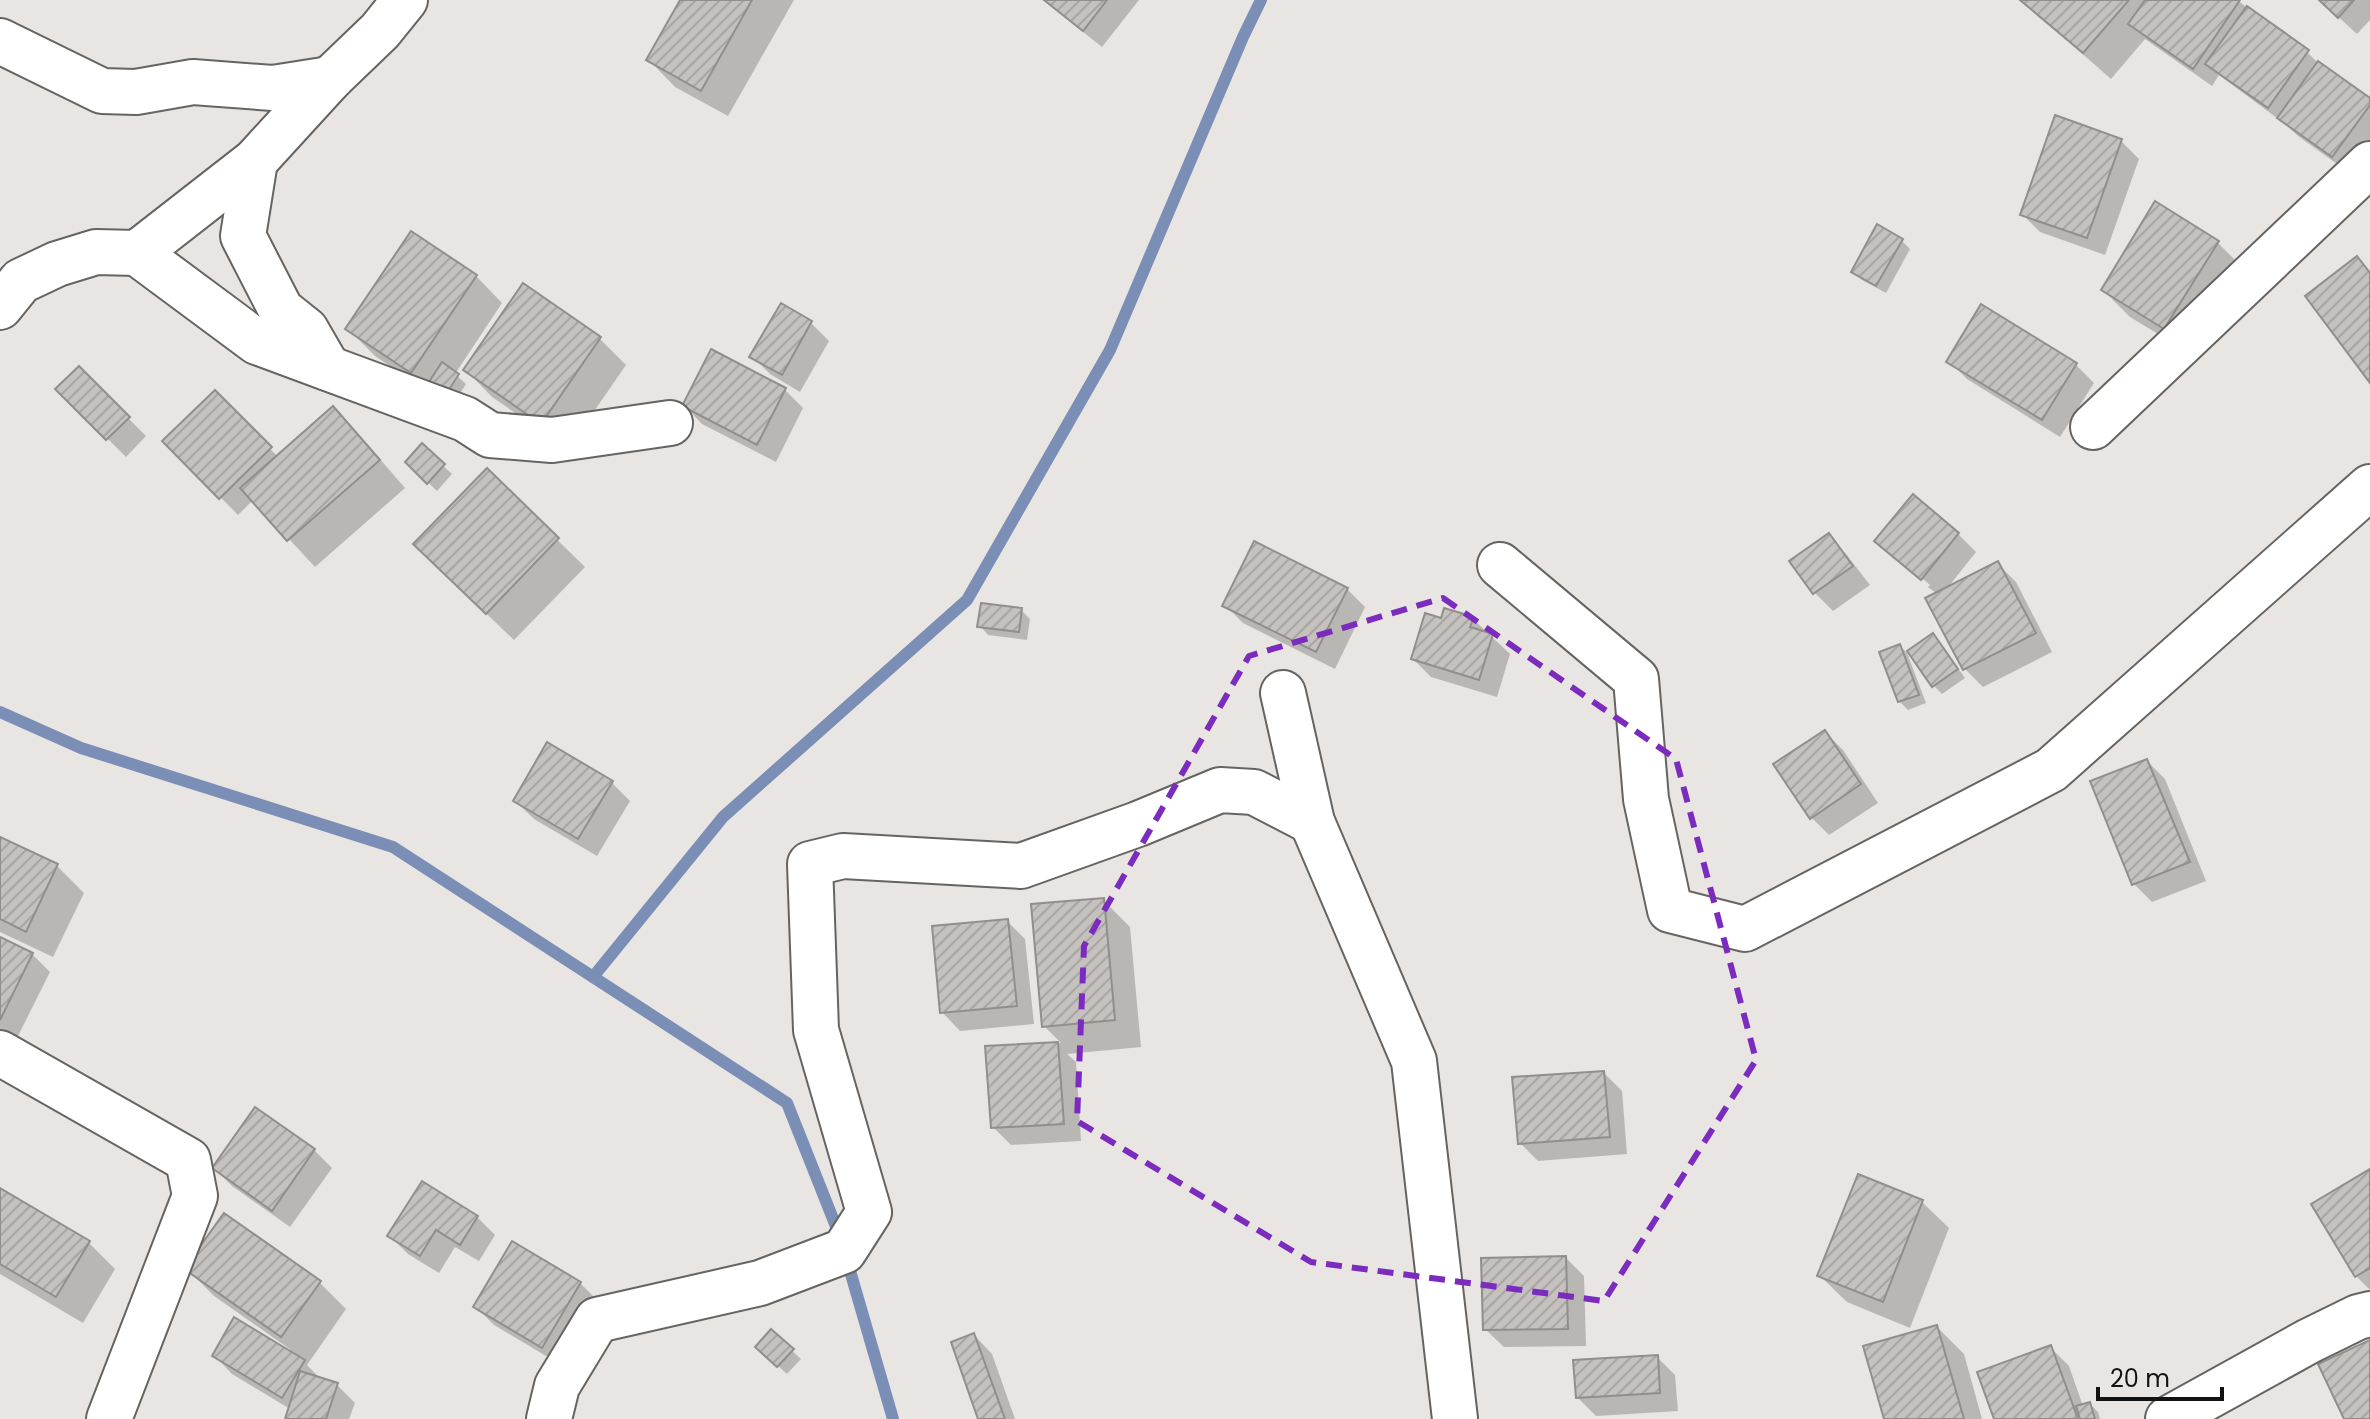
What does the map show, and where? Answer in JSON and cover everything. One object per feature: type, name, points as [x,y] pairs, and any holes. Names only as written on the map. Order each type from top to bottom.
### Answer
[{"type":"street","points":[[137,253],[255,161],[330,79],[380,31],[405,0]]},
{"type":"street","points":[[0,41],[102,91],[136,92],[193,82],[273,88],[330,79]]},
{"type":"street","points":[[255,161],[243,236],[281,310],[306,330],[328,368]]},
{"type":"street","points":[[2093,427],[2370,164]]},
{"type":"street","points":[[0,307],[21,281],[57,264],[96,252],[137,253],[257,342],[465,419],[490,435],[552,440],[670,423]]},
{"type":"street","points":[[1500,565],[1636,679],[1646,799],[1670,910],[1745,929],[2051,770],[2370,487]]},
{"type":"street","points":[[1283,693],[1312,822],[1414,1061],[1455,1419]]},
{"type":"street","points":[[549,1419],[557,1386],[597,1320],[760,1283],[844,1251],[869,1212],[816,1030],[810,864],[843,856],[1021,866],[1138,824],[1220,790],[1254,792],[1312,822]]},
{"type":"street","points":[[0,1053],[188,1160],[195,1196],[109,1419]]},
{"type":"street","points":[[2185,1415],[2309,1341],[2370,1314]]},
{"type":"highlighted area","points":[[1443,598],[1676,759],[1756,1060],[1604,1301],[1311,1262],[1077,1121],[1084,946],[1249,656]]},
{"type":"building","points":[[680,0],[752,0],[701,91],[646,60]]},
{"type":"building","points":[[1044,0],[1107,0],[1083,31]]},
{"type":"building","points":[[2020,0],[2129,0],[2083,53]]},
{"type":"building","points":[[2145,0],[2240,0],[2193,69],[2128,24]]},
{"type":"building","points":[[2319,0],[2354,0],[2338,18]]},
{"type":"building","points":[[2247,6],[2309,50],[2268,108],[2205,64]]},
{"type":"building","points":[[2318,61],[2370,98],[2370,105],[2332,157],[2277,118]]},
{"type":"building","points":[[2055,115],[2122,139],[2087,238],[2020,215]]},
{"type":"building","points":[[2155,201],[2219,241],[2164,329],[2101,290]]},
{"type":"building","points":[[1877,224],[1903,239],[1876,286],[1851,272]]},
{"type":"building","points":[[411,231],[477,275],[411,373],[345,329]]},
{"type":"building","points":[[2357,256],[2370,273],[2370,383],[2305,296]]},
{"type":"building","points":[[523,283],[601,337],[541,424],[463,370]]},
{"type":"building","points":[[781,303],[812,321],[782,375],[749,357]]},
{"type":"building","points":[[1981,304],[2077,363],[2042,420],[1946,362]]},
{"type":"building","points":[[711,349],[786,388],[757,445],[682,406]]},
{"type":"building","points":[[442,362],[459,374],[445,396],[427,385]]},
{"type":"building","points":[[79,366],[130,417],[106,440],[55,389]]},
{"type":"building","points":[[215,390],[272,447],[219,499],[162,441]]},
{"type":"building","points":[[333,406],[380,460],[287,541],[240,488]]},
{"type":"building","points":[[422,443],[445,464],[427,484],[405,462]]},
{"type":"building","points":[[487,468],[559,538],[486,614],[413,544]]},
{"type":"building","points":[[1913,494],[1959,533],[1921,580],[1874,541]]},
{"type":"building","points":[[1829,533],[1853,566],[1813,594],[1789,561]]},
{"type":"building","points":[[1254,541],[1348,588],[1316,652],[1222,606]]},
{"type":"building","points":[[1998,561],[2036,633],[1963,670],[1925,598]]},
{"type":"building","points":[[981,603],[1022,608],[1019,632],[977,627]]},
{"type":"building","points":[[1444,608],[1474,617],[1470,627],[1493,634],[1479,680],[1411,659],[1425,613],[1441,618]]},
{"type":"building","points":[[1933,633],[1958,669],[1932,687],[1907,651]]},
{"type":"building","points":[[1900,644],[1919,695],[1898,702],[1879,652]]},
{"type":"building","points":[[1825,730],[1861,784],[1810,819],[1773,764]]},
{"type":"building","points":[[547,742],[613,781],[578,839],[513,801]]},
{"type":"building","points":[[2147,759],[2190,862],[2132,885],[2090,781]]},
{"type":"building","points":[[0,837],[58,864],[26,932],[0,919]]},
{"type":"building","points":[[1104,898],[1115,1020],[1042,1027],[1031,904]]},
{"type":"building","points":[[1008,919],[1017,1006],[940,1013],[932,926]]},
{"type":"building","points":[[0,937],[33,953],[0,1020]]},
{"type":"building","points":[[1058,1042],[1064,1124],[991,1128],[985,1046]]},
{"type":"building","points":[[1604,1071],[1610,1137],[1518,1144],[1512,1077]]},
{"type":"building","points":[[255,1107],[315,1149],[272,1211],[212,1168]]},
{"type":"building","points":[[2370,1169],[2370,1268],[2355,1277],[2311,1204]]},
{"type":"building","points":[[1858,1174],[1923,1200],[1883,1302],[1817,1276]]},
{"type":"building","points":[[422,1181],[478,1216],[460,1245],[436,1230],[420,1256],[387,1236]]},
{"type":"building","points":[[0,1188],[90,1241],[56,1297],[0,1264]]},
{"type":"building","points":[[224,1213],[321,1281],[281,1337],[184,1269]]},
{"type":"building","points":[[512,1241],[581,1282],[542,1348],[473,1307]]},
{"type":"building","points":[[1566,1256],[1568,1329],[1483,1330],[1481,1258]]},
{"type":"building","points":[[234,1317],[305,1360],[282,1398],[212,1356]]},
{"type":"building","points":[[1937,1325],[1964,1419],[1884,1419],[1863,1346]]},
{"type":"building","points":[[771,1329],[794,1349],[777,1367],[755,1347]]},
{"type":"building","points":[[974,1333],[1005,1419],[978,1419],[951,1342]]},
{"type":"building","points":[[2370,1340],[2370,1419],[2344,1419],[2318,1364]]},
{"type":"building","points":[[2051,1345],[2078,1419],[1994,1419],[1977,1372]]},
{"type":"building","points":[[1658,1355],[1660,1393],[1576,1398],[1573,1360]]},
{"type":"building","points":[[300,1371],[338,1383],[326,1419],[285,1419]]},
{"type":"building","points":[[2090,1402],[2095,1419],[2080,1419],[2076,1406]]},
{"type":"waterway","points":[[593,977],[723,817],[967,600],[1110,350],[1261,0]]},
{"type":"waterway","points":[[0,712],[81,748],[393,847],[787,1103],[841,1239]]},
{"type":"waterway","points":[[846,1257],[893,1419]]}]
